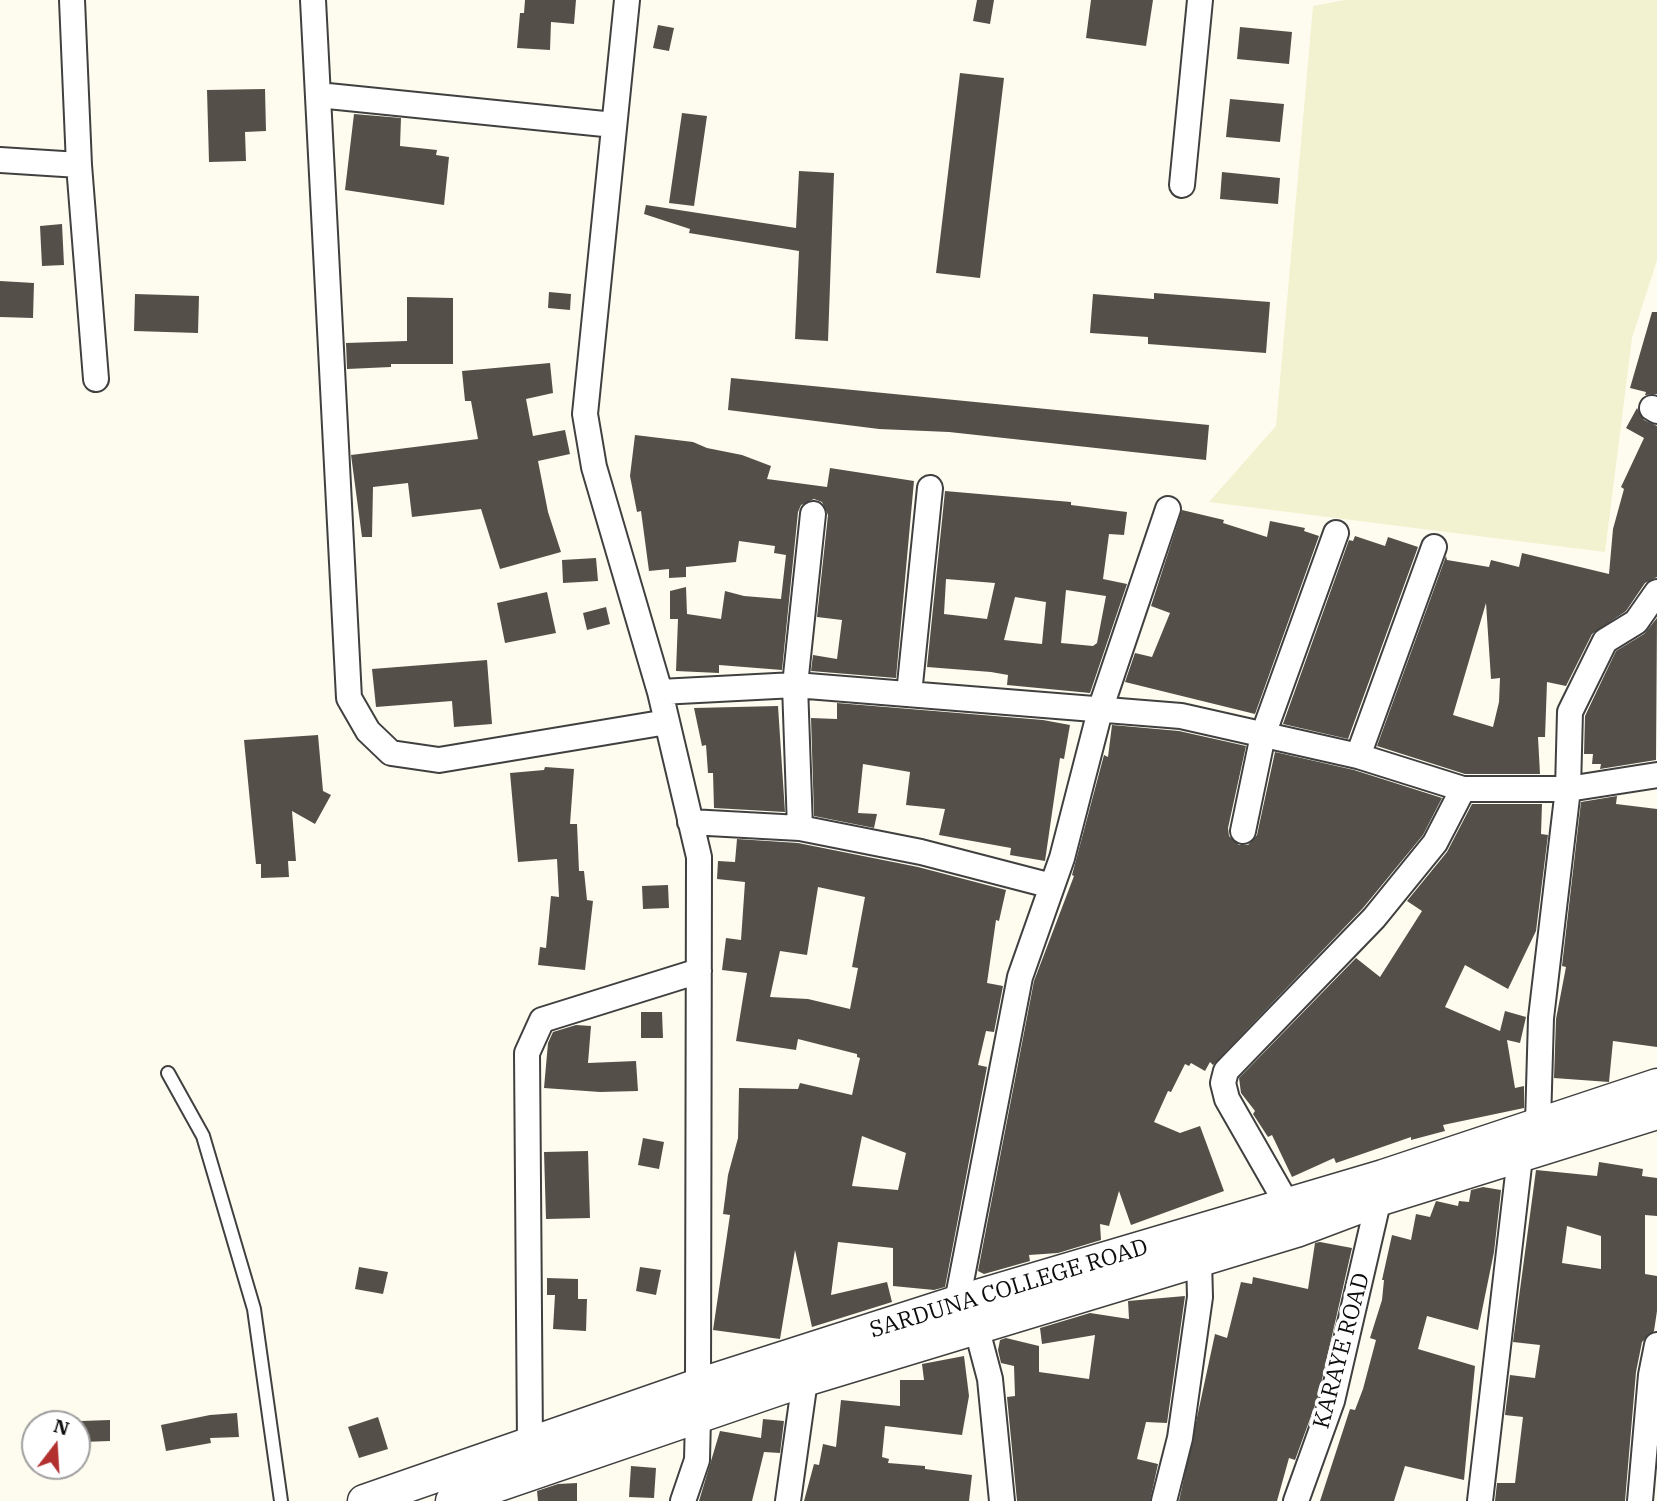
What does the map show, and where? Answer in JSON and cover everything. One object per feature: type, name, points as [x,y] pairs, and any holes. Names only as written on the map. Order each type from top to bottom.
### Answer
[{"type":"street","points":[[72,0],[79,165],[96,379]]},
{"type":"street","points":[[313,0],[349,698],[368,731],[391,753],[439,760],[667,722]]},
{"type":"street","points":[[627,0],[585,414],[594,467],[660,692],[699,857],[698,1385]]},
{"type":"street","points":[[1182,185],[1200,0]]},
{"type":"street","points":[[318,95],[614,125]]},
{"type":"street","points":[[0,160],[79,165]]},
{"type":"street","points":[[909,694],[930,488]]},
{"type":"street","points":[[1002,1501],[990,1378],[966,1314],[1020,977],[1052,886],[1101,707],[1168,509]]},
{"type":"street","points":[[800,828],[794,685],[813,514]]},
{"type":"street","points":[[1243,831],[1263,734],[1336,533]]},
{"type":"street","points":[[1358,757],[1434,547]]},
{"type":"street","points":[[1538,1123],[1541,1018],[1568,789],[1570,712],[1605,641],[1636,622],[1657,592]]},
{"type":"street","points":[[660,692],[794,685],[1101,707],[1181,716],[1358,757],[1463,789],[1568,789],[1657,775]]},
{"type":"street","points":[[1287,1204],[1227,1099],[1223,1083],[1226,1070],[1374,918],[1435,843],[1463,789]]},
{"type":"street","points":[[690,822],[800,828],[921,852],[1052,886]]},
{"type":"street","points":[[530,1444],[527,1053],[542,1020],[699,971]]},
{"type":"street","name":"SARDUNA COLLEGE ROAD","points":[[1113,1271],[1199,1260],[1296,1231],[1382,1188],[1538,1123],[1657,1085]]},
{"type":"street","name":"SARDUNA COLLEGE ROAD","points":[[364,1501],[698,1385],[966,1314],[1113,1271],[1287,1204],[1382,1188],[1520,1157],[1657,1113]]},
{"type":"street","points":[[1480,1501],[1520,1157]]},
{"type":"street","name":"KARAYE ROAD","points":[[1296,1501],[1332,1401],[1382,1188]]},
{"type":"street","points":[[1164,1501],[1180,1438],[1199,1297],[1199,1260]]},
{"type":"street","name":"SARDUNA COLLEGE ROAD","points":[[452,1501],[804,1380],[966,1314]]},
{"type":"street","points":[[1647,1487],[1651,1375],[1657,1345]]},
{"type":"street","points":[[788,1501],[804,1380]]},
{"type":"street","points":[[683,1501],[697,1460],[698,1417]]},
{"type":"lane","points":[[168,1073],[203,1136],[254,1309],[281,1501]]},
{"type":"green space","points":[[1345,0],[1657,0],[1657,260],[1632,338],[1605,552],[1209,502],[1276,426],[1313,6]]},
{"type":"building","points":[[525,0],[576,0],[574,24],[551,22],[550,50],[517,48],[520,13],[524,13]]},
{"type":"building","points":[[977,0],[994,0],[990,24],[973,21]]},
{"type":"building","points":[[1091,0],[1153,0],[1146,46],[1086,38]]},
{"type":"building","points":[[658,25],[674,28],[669,51],[653,48]]},
{"type":"building","points":[[1240,27],[1292,32],[1289,64],[1237,59]]},
{"type":"building","points":[[960,73],[1004,78],[980,278],[936,273]]},
{"type":"building","points":[[265,89],[266,131],[245,132],[246,161],[209,162],[207,90]]},
{"type":"building","points":[[1230,99],[1284,104],[1280,142],[1226,137]]},
{"type":"building","points":[[682,113],[707,116],[694,206],[669,203]]},
{"type":"building","points":[[354,114],[401,118],[400,146],[437,150],[436,155],[449,157],[444,205],[345,190]]},
{"type":"building","points":[[799,171],[834,173],[828,341],[795,339],[799,251],[689,233],[690,229],[644,214],[646,205],[796,228]]},
{"type":"building","points":[[1222,172],[1280,178],[1278,204],[1220,199]]},
{"type":"building","points":[[62,224],[64,265],[42,266],[40,226]]},
{"type":"building","points":[[0,281],[34,283],[33,318],[0,317]]},
{"type":"building","points":[[549,292],[571,294],[570,310],[548,308]]},
{"type":"building","points":[[1154,293],[1270,302],[1266,353],[1148,344],[1148,337],[1090,333],[1093,294],[1154,299]]},
{"type":"building","points":[[135,294],[199,296],[198,333],[134,331]]},
{"type":"building","points":[[407,297],[453,298],[453,364],[391,364],[391,367],[347,369],[346,343],[407,341]]},
{"type":"building","points":[[1652,312],[1657,312],[1657,394],[1645,395],[1646,392],[1630,388]]},
{"type":"building","points":[[550,363],[553,393],[526,399],[533,436],[565,430],[570,454],[538,461],[548,512],[561,552],[500,569],[481,509],[412,517],[408,483],[373,487],[372,537],[362,537],[351,455],[478,439],[471,401],[465,401],[462,371]]},
{"type":"building","points":[[731,378],[1209,425],[1206,460],[949,432],[879,429],[728,410]]},
{"type":"building","points":[[1637,408],[1644,420],[1657,426],[1657,577],[1645,583],[1626,611],[1592,634],[1566,686],[1547,682],[1545,737],[1538,737],[1540,774],[1465,774],[1377,746],[1446,556],[1447,560],[1489,567],[1491,560],[1519,567],[1522,553],[1609,574],[1613,529],[1624,489],[1621,487],[1644,438],[1626,428]],"holes":[[[1486,603],[1491,679],[1500,678],[1499,702],[1493,727],[1453,715]]]},
{"type":"building","points":[[635,435],[693,442],[707,448],[742,455],[771,466],[767,479],[827,487],[830,468],[914,481],[896,678],[811,671],[813,655],[837,659],[842,620],[817,617],[828,515],[822,502],[814,499],[801,505],[798,512],[782,670],[719,665],[719,673],[676,671],[678,619],[670,619],[670,591],[686,587],[687,614],[721,619],[725,591],[744,596],[781,599],[786,555],[774,553],[775,546],[739,541],[736,562],[686,567],[686,577],[669,578],[669,569],[649,571],[641,511],[637,512],[630,476]]},
{"type":"building","points":[[945,491],[1071,502],[1071,505],[1127,512],[1124,535],[1109,534],[1103,579],[1127,584],[1090,693],[1007,685],[1008,675],[927,667]],"holes":[[[946,579],[995,583],[987,619],[944,614]],[[1066,590],[1106,596],[1097,643],[1093,646],[1061,643]],[[1015,597],[1046,602],[1042,644],[1004,640]]]},
{"type":"building","points":[[1182,510],[1224,520],[1223,523],[1267,537],[1270,521],[1305,528],[1304,531],[1319,536],[1255,714],[1125,682],[1135,653],[1152,657],[1170,613],[1151,606]]},
{"type":"building","points":[[1355,536],[1385,546],[1388,537],[1418,547],[1348,739],[1283,724],[1349,540],[1353,541]]},
{"type":"building","points":[[596,558],[598,581],[563,583],[562,560]]},
{"type":"building","points":[[547,592],[556,633],[505,643],[497,603]]},
{"type":"building","points":[[606,607],[610,624],[587,630],[583,613]]},
{"type":"building","points":[[1657,618],[1656,760],[1600,769],[1601,764],[1592,764],[1593,754],[1584,754],[1585,716],[1616,651],[1644,634]]},
{"type":"building","points":[[487,660],[492,724],[454,727],[452,701],[376,707],[372,669]]},
{"type":"building","points":[[837,703],[1043,720],[1070,725],[1064,759],[1060,758],[1045,861],[1010,855],[1011,848],[939,835],[945,809],[906,805],[910,772],[863,764],[858,813],[877,814],[874,828],[814,816],[811,718],[837,719]]},
{"type":"building","points":[[778,706],[785,812],[714,808],[713,773],[708,773],[706,745],[702,746],[694,708]]},
{"type":"building","points":[[1112,725],[1179,731],[1246,746],[1228,828],[1229,836],[1239,845],[1248,845],[1257,835],[1275,752],[1354,770],[1442,798],[1423,835],[1363,908],[1213,1065],[1210,1062],[1205,1071],[1191,1063],[1189,1066],[1185,1064],[1171,1092],[1168,1091],[1154,1122],[1180,1133],[1200,1126],[1224,1191],[1131,1225],[1119,1191],[1109,1226],[1100,1224],[1101,1240],[1058,1253],[1029,1255],[1030,1261],[984,1274],[978,1271],[1034,981],[1074,876],[1072,875],[1104,755],[1108,757]]},
{"type":"building","points":[[318,735],[323,791],[331,795],[315,824],[292,811],[296,861],[288,861],[289,877],[261,878],[261,864],[256,864],[244,740]]},
{"type":"building","points":[[545,767],[574,769],[570,824],[577,824],[579,871],[584,871],[587,900],[593,901],[585,970],[538,965],[540,947],[546,948],[551,896],[559,897],[557,859],[518,862],[510,773],[544,770]]},
{"type":"building","points":[[1617,796],[1616,804],[1657,809],[1657,1047],[1613,1041],[1609,1082],[1554,1078],[1556,1019],[1566,967],[1562,966],[1581,802]]},
{"type":"building","points":[[1472,804],[1542,804],[1541,834],[1548,835],[1536,931],[1508,989],[1465,965],[1445,1007],[1500,1031],[1505,1011],[1526,1017],[1520,1043],[1507,1040],[1515,1088],[1524,1086],[1524,1108],[1443,1125],[1445,1131],[1411,1140],[1411,1137],[1336,1163],[1334,1158],[1292,1177],[1272,1135],[1268,1137],[1253,1114],[1255,1111],[1241,1093],[1239,1078],[1356,958],[1380,977],[1422,911],[1407,901],[1447,852]]},
{"type":"building","points":[[737,839],[798,843],[918,867],[1006,890],[999,921],[996,920],[987,983],[1003,986],[994,1032],[986,1031],[978,1065],[987,1067],[945,1287],[934,1290],[893,1286],[893,1248],[838,1242],[831,1295],[887,1282],[892,1302],[812,1327],[795,1250],[780,1339],[713,1330],[730,1215],[723,1214],[728,1175],[738,1138],[739,1088],[798,1089],[800,1083],[852,1095],[860,1058],[857,1054],[798,1039],[796,1050],[736,1041],[747,973],[722,970],[726,938],[741,940],[745,882],[717,879],[718,861],[735,862]],"holes":[[[818,887],[865,897],[852,967],[858,968],[850,1009],[808,999],[770,997],[780,951],[807,955]],[[862,1136],[906,1153],[898,1190],[852,1186]]]},
{"type":"building","points":[[668,885],[669,908],[643,909],[642,886]]},
{"type":"building","points":[[641,1012],[662,1012],[663,1038],[641,1038]]},
{"type":"building","points":[[576,1025],[591,1026],[588,1063],[636,1061],[638,1091],[600,1092],[544,1088],[548,1043],[553,1032]]},
{"type":"building","points":[[643,1138],[664,1142],[659,1169],[638,1165]]},
{"type":"building","points":[[588,1151],[590,1218],[546,1219],[544,1152]]},
{"type":"building","points":[[1599,1162],[1643,1169],[1642,1176],[1657,1178],[1657,1216],[1645,1215],[1645,1274],[1657,1276],[1657,1311],[1654,1331],[1642,1342],[1636,1372],[1625,1501],[1495,1501],[1497,1483],[1515,1483],[1523,1417],[1505,1415],[1510,1375],[1535,1378],[1540,1345],[1513,1342],[1536,1170],[1597,1176]],"holes":[[[1567,1226],[1601,1236],[1601,1269],[1562,1263]]]},
{"type":"building","points":[[1483,1187],[1501,1190],[1494,1252],[1478,1330],[1427,1316],[1418,1349],[1475,1366],[1464,1480],[1405,1466],[1394,1501],[1320,1501],[1350,1409],[1355,1410],[1363,1389],[1376,1340],[1370,1338],[1382,1300],[1382,1280],[1392,1235],[1411,1240],[1416,1214],[1430,1217],[1436,1201],[1458,1206],[1459,1201],[1469,1202],[1471,1190]]},
{"type":"building","points":[[1315,1243],[1352,1248],[1318,1397],[1295,1460],[1289,1458],[1277,1501],[1179,1501],[1215,1334],[1227,1338],[1241,1282],[1252,1284],[1253,1277],[1308,1289]]},
{"type":"building","points":[[359,1267],[388,1272],[383,1294],[355,1289]]},
{"type":"building","points":[[640,1267],[661,1270],[656,1295],[636,1291]]},
{"type":"building","points":[[547,1278],[578,1279],[578,1299],[587,1299],[586,1331],[553,1329],[555,1295],[547,1295]]},
{"type":"building","points":[[1185,1296],[1167,1423],[1146,1422],[1137,1459],[1158,1464],[1150,1501],[1017,1501],[1007,1397],[1015,1396],[1014,1366],[1001,1363],[998,1350],[1000,1340],[1006,1338],[1039,1346],[1039,1372],[1089,1379],[1095,1335],[1042,1344],[1040,1328],[1090,1313],[1129,1319],[1128,1301]]},
{"type":"building","points":[[964,1356],[969,1396],[962,1435],[885,1426],[882,1457],[889,1459],[888,1463],[925,1466],[925,1469],[972,1475],[969,1501],[804,1501],[814,1464],[819,1465],[823,1444],[836,1447],[841,1400],[900,1406],[900,1380],[924,1380],[922,1364]]},
{"type":"building","points":[[237,1413],[239,1437],[210,1438],[211,1443],[166,1451],[161,1425],[210,1415]]},
{"type":"building","points":[[378,1417],[388,1449],[359,1458],[348,1427]]},
{"type":"building","points":[[763,1419],[784,1421],[780,1453],[764,1452],[752,1501],[699,1501],[720,1431],[761,1438]]},
{"type":"building","points":[[110,1420],[110,1441],[91,1442],[91,1421]]},
{"type":"building","points":[[631,1466],[656,1468],[654,1498],[629,1497]]},
{"type":"building","points":[[577,1483],[577,1501],[538,1501],[537,1491],[558,1484]]}]
